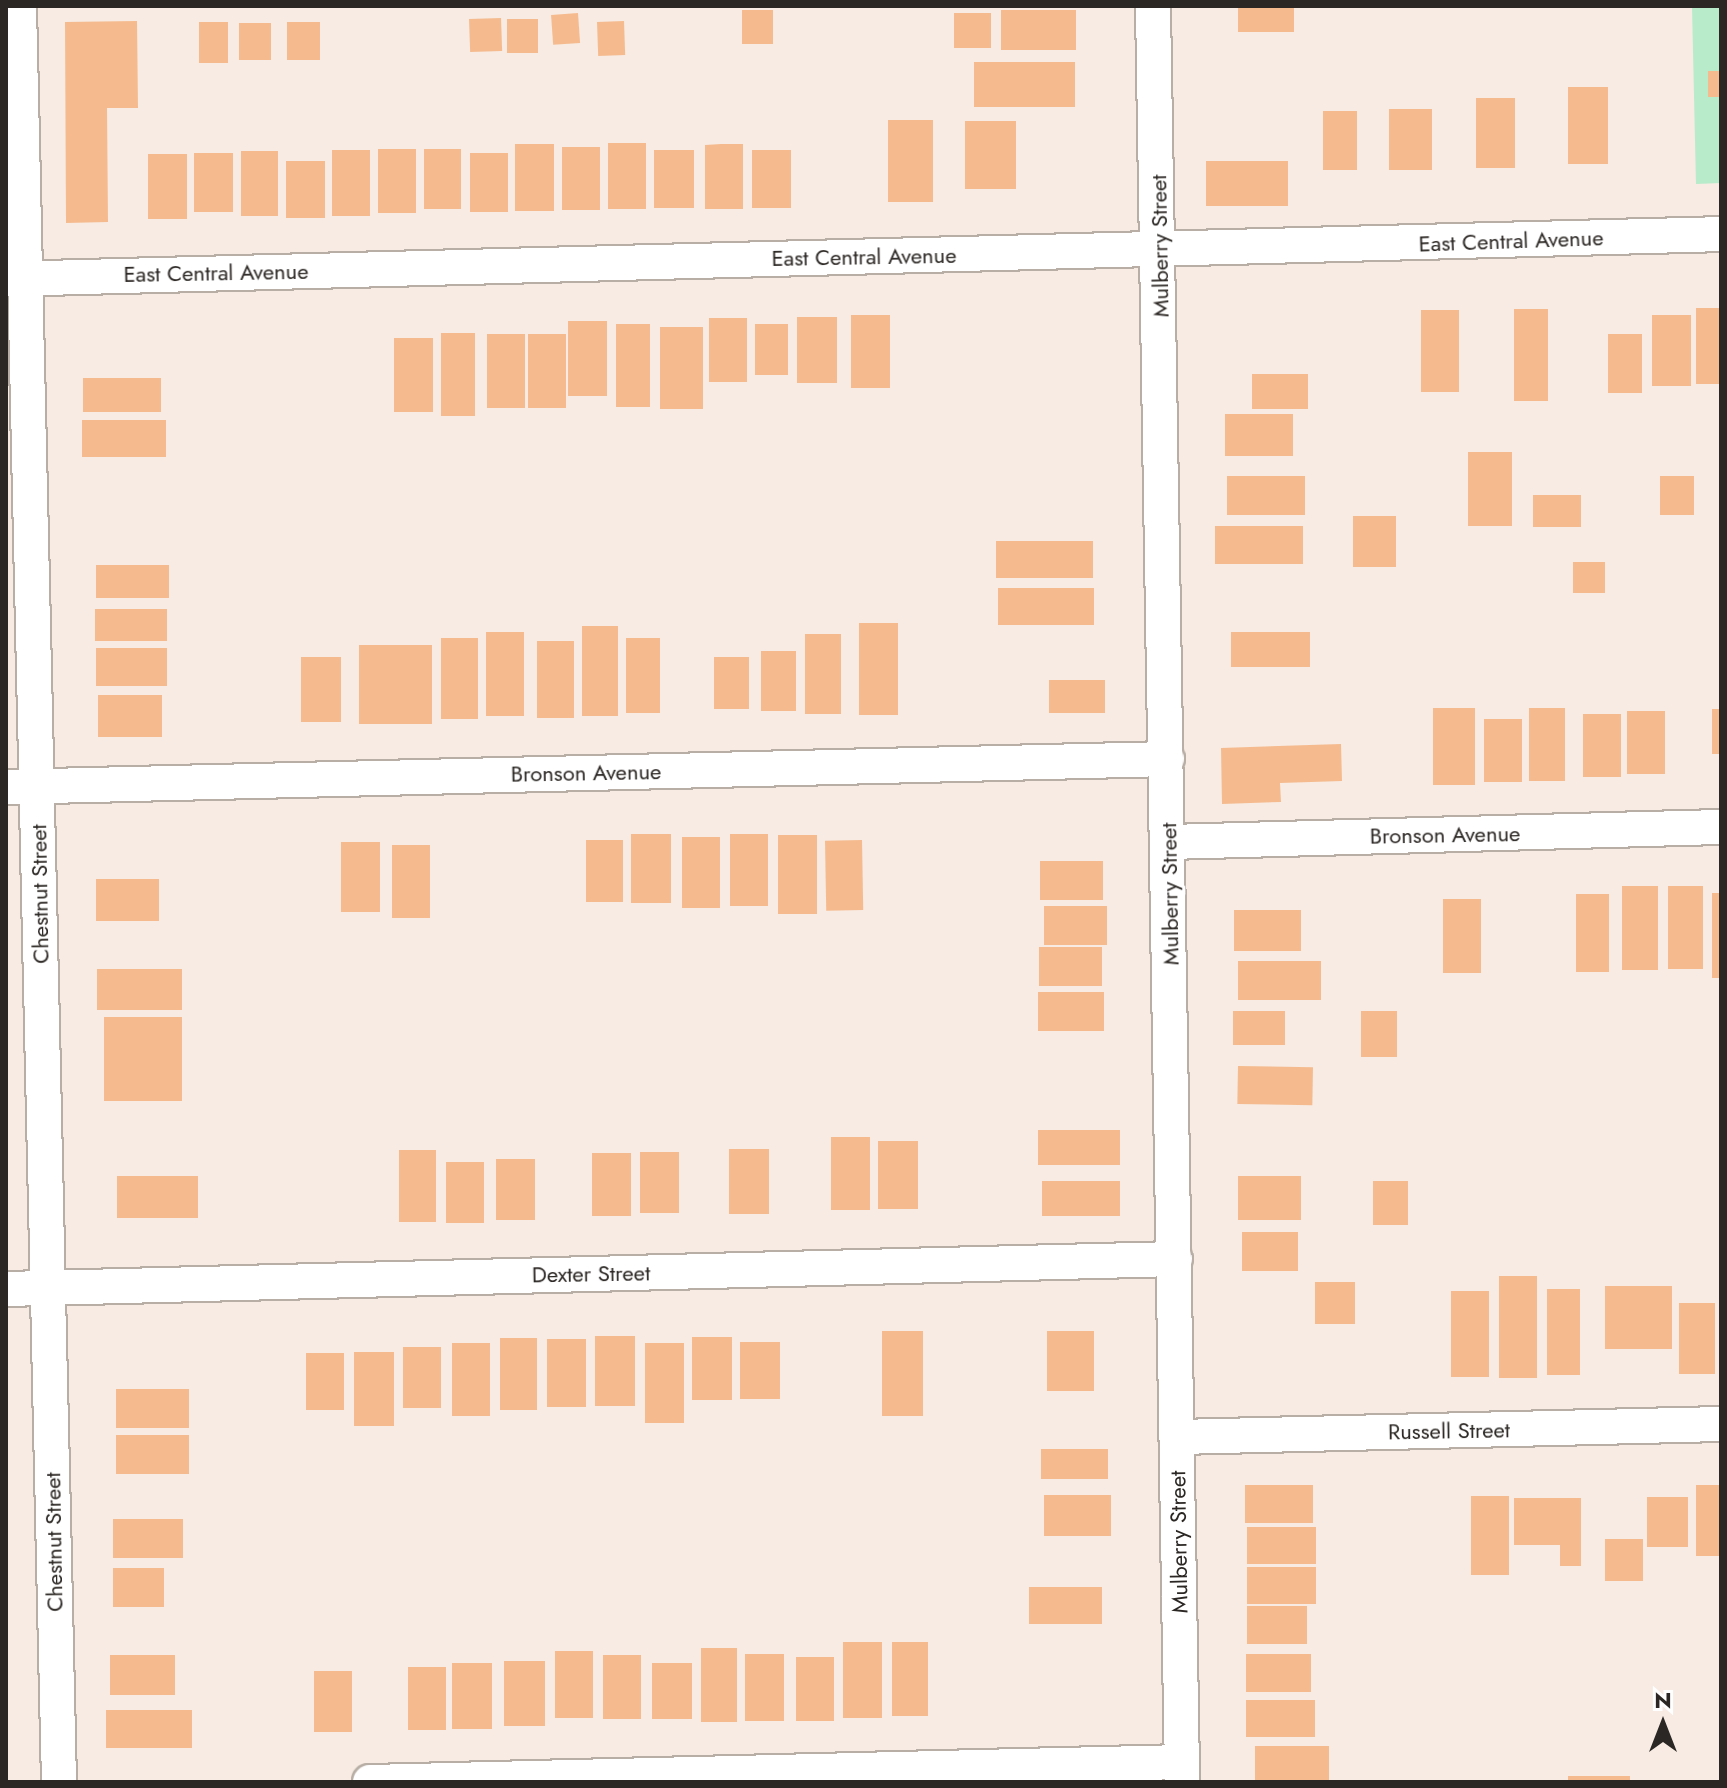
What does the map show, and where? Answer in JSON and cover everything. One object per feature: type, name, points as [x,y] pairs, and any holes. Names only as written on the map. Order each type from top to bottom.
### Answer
[{"type":"street","name":"Chestnut Street","points":[[19,6],[17,278],[22,786],[48,1287],[59,1782]]},
{"type":"street","name":"Mulberry Street","points":[[1153,6],[1161,249],[1182,1772]]},
{"type":"street","name":"East Central Avenue","points":[[17,278],[1721,234]]},
{"type":"street","name":"Bronson Avenue","points":[[22,786],[1167,759]]},
{"type":"street","name":"Bronson Avenue","points":[[1169,842],[1721,827]]},
{"type":"street","name":"Dexter Street","points":[[6,1289],[1175,1259]]},
{"type":"street","name":"Russell Street","points":[[1178,1437],[1721,1424]]},
{"type":"street","points":[[370,1782],[1182,1772]]},
{"type":"green space","points":[[1692,6],[1721,6],[1721,183],[1696,184]]},
{"type":"building","points":[[1238,6],[1294,6],[1294,32],[1238,32]]},
{"type":"building","points":[[742,10],[773,10],[773,44],[742,44]]},
{"type":"building","points":[[1001,10],[1076,10],[1076,50],[1001,50]]},
{"type":"building","points":[[578,13],[580,43],[553,45],[551,15]]},
{"type":"building","points":[[954,13],[991,13],[991,48],[954,48]]},
{"type":"building","points":[[501,18],[502,51],[470,52],[469,19]]},
{"type":"building","points":[[507,19],[538,19],[538,53],[507,53]]},
{"type":"building","points":[[137,21],[138,108],[107,108],[108,222],[66,223],[65,22]]},
{"type":"building","points":[[624,21],[625,55],[598,56],[597,22]]},
{"type":"building","points":[[199,22],[228,22],[228,63],[199,63]]},
{"type":"building","points":[[287,22],[320,22],[320,60],[287,60]]},
{"type":"building","points":[[239,23],[271,23],[271,60],[239,60]]},
{"type":"building","points":[[974,62],[1075,62],[1075,107],[974,107]]},
{"type":"building","points":[[1708,71],[1721,71],[1721,97],[1708,97]]},
{"type":"building","points":[[1568,87],[1608,87],[1608,164],[1568,164]]},
{"type":"building","points":[[1476,98],[1515,98],[1515,168],[1476,168]]},
{"type":"building","points":[[1389,109],[1432,109],[1432,170],[1389,170]]},
{"type":"building","points":[[1323,111],[1357,111],[1357,170],[1323,170]]},
{"type":"building","points":[[888,120],[933,120],[933,202],[888,202]]},
{"type":"building","points":[[965,121],[1016,121],[1016,189],[965,189]]},
{"type":"building","points":[[608,143],[646,143],[646,209],[608,209]]},
{"type":"building","points":[[515,144],[554,144],[554,211],[515,211]]},
{"type":"building","points":[[743,144],[743,209],[705,209],[705,145]]},
{"type":"building","points":[[562,147],[600,147],[600,210],[562,210]]},
{"type":"building","points":[[378,149],[416,149],[416,213],[378,213]]},
{"type":"building","points":[[424,149],[461,149],[461,209],[424,209]]},
{"type":"building","points":[[332,150],[370,150],[370,216],[332,216]]},
{"type":"building","points":[[654,150],[694,150],[694,208],[654,208]]},
{"type":"building","points":[[752,150],[791,150],[791,208],[752,208]]},
{"type":"building","points":[[241,151],[278,151],[278,216],[241,216]]},
{"type":"building","points":[[194,153],[233,153],[233,212],[194,212]]},
{"type":"building","points":[[470,153],[508,153],[508,212],[470,212]]},
{"type":"building","points":[[148,154],[187,154],[187,219],[148,219]]},
{"type":"building","points":[[286,161],[325,161],[325,218],[286,218]]},
{"type":"building","points":[[1206,161],[1288,161],[1288,206],[1206,206]]},
{"type":"building","points":[[1696,308],[1721,308],[1721,384],[1696,384]]},
{"type":"building","points":[[1514,309],[1548,309],[1548,401],[1514,401]]},
{"type":"building","points":[[1421,310],[1459,310],[1459,392],[1421,392]]},
{"type":"building","points":[[851,315],[890,315],[890,388],[851,388]]},
{"type":"building","points":[[1652,315],[1691,315],[1691,386],[1652,386]]},
{"type":"building","points":[[797,317],[837,317],[837,383],[797,383]]},
{"type":"building","points":[[709,318],[747,318],[747,382],[709,382]]},
{"type":"building","points":[[568,321],[607,321],[607,396],[568,396]]},
{"type":"building","points":[[616,324],[650,324],[650,407],[616,407]]},
{"type":"building","points":[[755,324],[788,324],[788,375],[755,375]]},
{"type":"building","points":[[660,327],[703,327],[703,409],[660,409]]},
{"type":"building","points":[[441,333],[475,333],[475,416],[441,416]]},
{"type":"building","points":[[487,334],[525,334],[525,408],[487,408]]},
{"type":"building","points":[[528,334],[566,334],[566,408],[528,408]]},
{"type":"building","points":[[1608,334],[1642,334],[1642,393],[1608,393]]},
{"type":"building","points":[[394,338],[433,338],[433,412],[394,412]]},
{"type":"building","points":[[1252,374],[1308,374],[1308,409],[1252,409]]},
{"type":"building","points":[[83,378],[161,378],[161,412],[83,412]]},
{"type":"building","points":[[1225,414],[1293,414],[1293,456],[1225,456]]},
{"type":"building","points":[[82,420],[166,420],[166,457],[82,457]]},
{"type":"building","points":[[1468,452],[1512,452],[1512,526],[1468,526]]},
{"type":"building","points":[[1227,476],[1305,476],[1305,515],[1227,515]]},
{"type":"building","points":[[1660,476],[1694,476],[1694,515],[1660,515]]},
{"type":"building","points":[[1533,495],[1581,495],[1581,527],[1533,527]]},
{"type":"building","points":[[1353,516],[1396,516],[1396,567],[1353,567]]},
{"type":"building","points":[[1215,526],[1303,526],[1303,564],[1215,564]]},
{"type":"building","points":[[996,541],[1093,541],[1093,578],[996,578]]},
{"type":"building","points":[[1573,562],[1605,562],[1605,593],[1573,593]]},
{"type":"building","points":[[96,565],[169,565],[169,598],[96,598]]},
{"type":"building","points":[[998,588],[1094,588],[1094,625],[998,625]]},
{"type":"building","points":[[95,609],[167,609],[167,641],[95,641]]},
{"type":"building","points":[[859,623],[898,623],[898,715],[859,715]]},
{"type":"building","points":[[582,626],[618,626],[618,716],[582,716]]},
{"type":"building","points":[[486,632],[524,632],[524,716],[486,716]]},
{"type":"building","points":[[1231,632],[1310,632],[1310,667],[1231,667]]},
{"type":"building","points":[[805,634],[841,634],[841,714],[805,714]]},
{"type":"building","points":[[441,638],[478,638],[478,719],[441,719]]},
{"type":"building","points":[[626,638],[660,638],[660,713],[626,713]]},
{"type":"building","points":[[537,641],[574,641],[574,718],[537,718]]},
{"type":"building","points":[[359,645],[432,645],[432,724],[359,724]]},
{"type":"building","points":[[96,648],[167,648],[167,686],[96,686]]},
{"type":"building","points":[[761,651],[796,651],[796,711],[761,711]]},
{"type":"building","points":[[301,657],[341,657],[341,722],[301,722]]},
{"type":"building","points":[[714,657],[749,657],[749,709],[714,709]]},
{"type":"building","points":[[1049,680],[1105,680],[1105,713],[1049,713]]},
{"type":"building","points":[[98,695],[162,695],[162,737],[98,737]]},
{"type":"building","points":[[1433,708],[1475,708],[1475,785],[1433,785]]},
{"type":"building","points":[[1529,708],[1565,708],[1565,781],[1529,781]]},
{"type":"building","points":[[1712,709],[1721,709],[1721,754],[1712,754]]},
{"type":"building","points":[[1627,711],[1665,711],[1665,774],[1627,774]]},
{"type":"building","points":[[1583,714],[1621,714],[1621,777],[1583,777]]},
{"type":"building","points":[[1484,719],[1522,719],[1522,782],[1484,782]]},
{"type":"building","points":[[1341,744],[1342,781],[1280,783],[1281,802],[1222,804],[1221,748]]},
{"type":"building","points":[[631,834],[671,834],[671,903],[631,903]]},
{"type":"building","points":[[730,834],[768,834],[768,906],[730,906]]},
{"type":"building","points":[[778,835],[817,835],[817,914],[778,914]]},
{"type":"building","points":[[682,837],[720,837],[720,908],[682,908]]},
{"type":"building","points":[[586,840],[623,840],[623,902],[586,902]]},
{"type":"building","points":[[862,840],[863,910],[826,911],[825,841]]},
{"type":"building","points":[[341,842],[380,842],[380,912],[341,912]]},
{"type":"building","points":[[392,845],[430,845],[430,918],[392,918]]},
{"type":"building","points":[[1040,861],[1103,861],[1103,900],[1040,900]]},
{"type":"building","points":[[96,879],[159,879],[159,921],[96,921]]},
{"type":"building","points":[[1622,886],[1658,886],[1658,970],[1622,970]]},
{"type":"building","points":[[1668,886],[1703,886],[1703,969],[1668,969]]},
{"type":"building","points":[[1712,893],[1721,893],[1721,978],[1712,978]]},
{"type":"building","points":[[1576,894],[1609,894],[1609,972],[1576,972]]},
{"type":"building","points":[[1443,899],[1481,899],[1481,973],[1443,973]]},
{"type":"building","points":[[1044,906],[1107,906],[1107,945],[1044,945]]},
{"type":"building","points":[[1234,910],[1301,910],[1301,951],[1234,951]]},
{"type":"building","points":[[1039,947],[1102,947],[1102,986],[1039,986]]},
{"type":"building","points":[[1238,961],[1321,961],[1321,1000],[1238,1000]]},
{"type":"building","points":[[97,969],[182,969],[182,1010],[97,1010]]},
{"type":"building","points":[[1038,992],[1104,992],[1104,1031],[1038,1031]]},
{"type":"building","points":[[1233,1011],[1285,1011],[1285,1045],[1233,1045]]},
{"type":"building","points":[[1361,1011],[1397,1011],[1397,1057],[1361,1057]]},
{"type":"building","points":[[104,1017],[182,1017],[182,1101],[104,1101]]},
{"type":"building","points":[[1238,1066],[1313,1067],[1312,1105],[1237,1104]]},
{"type":"building","points":[[1038,1130],[1120,1130],[1120,1165],[1038,1165]]},
{"type":"building","points":[[831,1137],[870,1137],[870,1210],[831,1210]]},
{"type":"building","points":[[878,1141],[918,1141],[918,1209],[878,1209]]},
{"type":"building","points":[[729,1149],[769,1149],[769,1214],[729,1214]]},
{"type":"building","points":[[399,1150],[436,1150],[436,1222],[399,1222]]},
{"type":"building","points":[[640,1152],[679,1152],[679,1213],[640,1213]]},
{"type":"building","points":[[592,1153],[631,1153],[631,1216],[592,1216]]},
{"type":"building","points":[[496,1159],[535,1159],[535,1220],[496,1220]]},
{"type":"building","points":[[446,1162],[484,1162],[484,1223],[446,1223]]},
{"type":"building","points":[[117,1176],[198,1176],[198,1218],[117,1218]]},
{"type":"building","points":[[1238,1176],[1301,1176],[1301,1220],[1238,1220]]},
{"type":"building","points":[[1042,1181],[1120,1181],[1120,1216],[1042,1216]]},
{"type":"building","points":[[1373,1181],[1408,1181],[1408,1225],[1373,1225]]},
{"type":"building","points":[[1242,1232],[1298,1232],[1298,1271],[1242,1271]]},
{"type":"building","points":[[1499,1276],[1537,1276],[1537,1378],[1499,1378]]},
{"type":"building","points":[[1315,1282],[1355,1282],[1355,1324],[1315,1324]]},
{"type":"building","points":[[1605,1286],[1672,1286],[1672,1349],[1605,1349]]},
{"type":"building","points":[[1547,1289],[1580,1289],[1580,1375],[1547,1375]]},
{"type":"building","points":[[1451,1291],[1489,1291],[1489,1377],[1451,1377]]},
{"type":"building","points":[[1679,1303],[1715,1303],[1715,1374],[1679,1374]]},
{"type":"building","points":[[882,1331],[923,1331],[923,1416],[882,1416]]},
{"type":"building","points":[[1047,1331],[1094,1331],[1094,1391],[1047,1391]]},
{"type":"building","points":[[595,1336],[635,1336],[635,1406],[595,1406]]},
{"type":"building","points":[[692,1337],[732,1337],[732,1400],[692,1400]]},
{"type":"building","points":[[500,1338],[537,1338],[537,1410],[500,1410]]},
{"type":"building","points":[[547,1339],[586,1339],[586,1407],[547,1407]]},
{"type":"building","points":[[740,1342],[780,1342],[780,1399],[740,1399]]},
{"type":"building","points":[[452,1343],[490,1343],[490,1416],[452,1416]]},
{"type":"building","points":[[645,1343],[684,1343],[684,1423],[645,1423]]},
{"type":"building","points":[[403,1347],[441,1347],[441,1408],[403,1408]]},
{"type":"building","points":[[354,1352],[394,1352],[394,1426],[354,1426]]},
{"type":"building","points":[[306,1353],[344,1353],[344,1410],[306,1410]]},
{"type":"building","points":[[116,1389],[189,1389],[189,1428],[116,1428]]},
{"type":"building","points":[[116,1435],[189,1435],[189,1474],[116,1474]]},
{"type":"building","points":[[1041,1449],[1108,1449],[1108,1479],[1041,1479]]},
{"type":"building","points":[[1245,1485],[1313,1485],[1313,1523],[1245,1523]]},
{"type":"building","points":[[1696,1485],[1721,1485],[1721,1556],[1696,1556]]},
{"type":"building","points":[[1044,1495],[1111,1495],[1111,1536],[1044,1536]]},
{"type":"building","points":[[1471,1496],[1509,1496],[1509,1575],[1471,1575]]},
{"type":"building","points":[[1647,1497],[1688,1497],[1688,1547],[1647,1547]]},
{"type":"building","points":[[1514,1498],[1581,1498],[1581,1566],[1560,1566],[1560,1545],[1514,1545]]},
{"type":"building","points":[[113,1519],[183,1519],[183,1558],[113,1558]]},
{"type":"building","points":[[1247,1527],[1316,1527],[1316,1564],[1247,1564]]},
{"type":"building","points":[[1605,1539],[1643,1539],[1643,1581],[1605,1581]]},
{"type":"building","points":[[1247,1567],[1316,1567],[1316,1604],[1247,1604]]},
{"type":"building","points":[[113,1568],[164,1568],[164,1607],[113,1607]]},
{"type":"building","points":[[1029,1587],[1102,1587],[1102,1624],[1029,1624]]},
{"type":"building","points":[[1247,1606],[1307,1606],[1307,1644],[1247,1644]]},
{"type":"building","points":[[843,1642],[882,1642],[882,1718],[843,1718]]},
{"type":"building","points":[[892,1642],[928,1642],[928,1716],[892,1716]]},
{"type":"building","points":[[701,1648],[737,1648],[737,1722],[701,1722]]},
{"type":"building","points":[[555,1651],[593,1651],[593,1718],[555,1718]]},
{"type":"building","points":[[745,1654],[784,1654],[784,1721],[745,1721]]},
{"type":"building","points":[[1246,1654],[1311,1654],[1311,1692],[1246,1692]]},
{"type":"building","points":[[110,1655],[175,1655],[175,1695],[110,1695]]},
{"type":"building","points":[[603,1655],[641,1655],[641,1719],[603,1719]]},
{"type":"building","points":[[796,1657],[834,1657],[834,1721],[796,1721]]},
{"type":"building","points":[[504,1661],[545,1661],[545,1726],[504,1726]]},
{"type":"building","points":[[452,1663],[492,1663],[492,1729],[452,1729]]},
{"type":"building","points":[[652,1663],[692,1663],[692,1719],[652,1719]]},
{"type":"building","points":[[408,1667],[446,1667],[446,1730],[408,1730]]},
{"type":"building","points":[[314,1671],[352,1671],[352,1732],[314,1732]]},
{"type":"building","points":[[1246,1700],[1315,1700],[1315,1737],[1246,1737]]},
{"type":"building","points":[[106,1710],[192,1710],[192,1748],[106,1748]]},
{"type":"building","points":[[1255,1746],[1329,1746],[1329,1782],[1255,1782]]},
{"type":"building","points":[[1568,1776],[1630,1776],[1630,1782],[1568,1782]]}]
